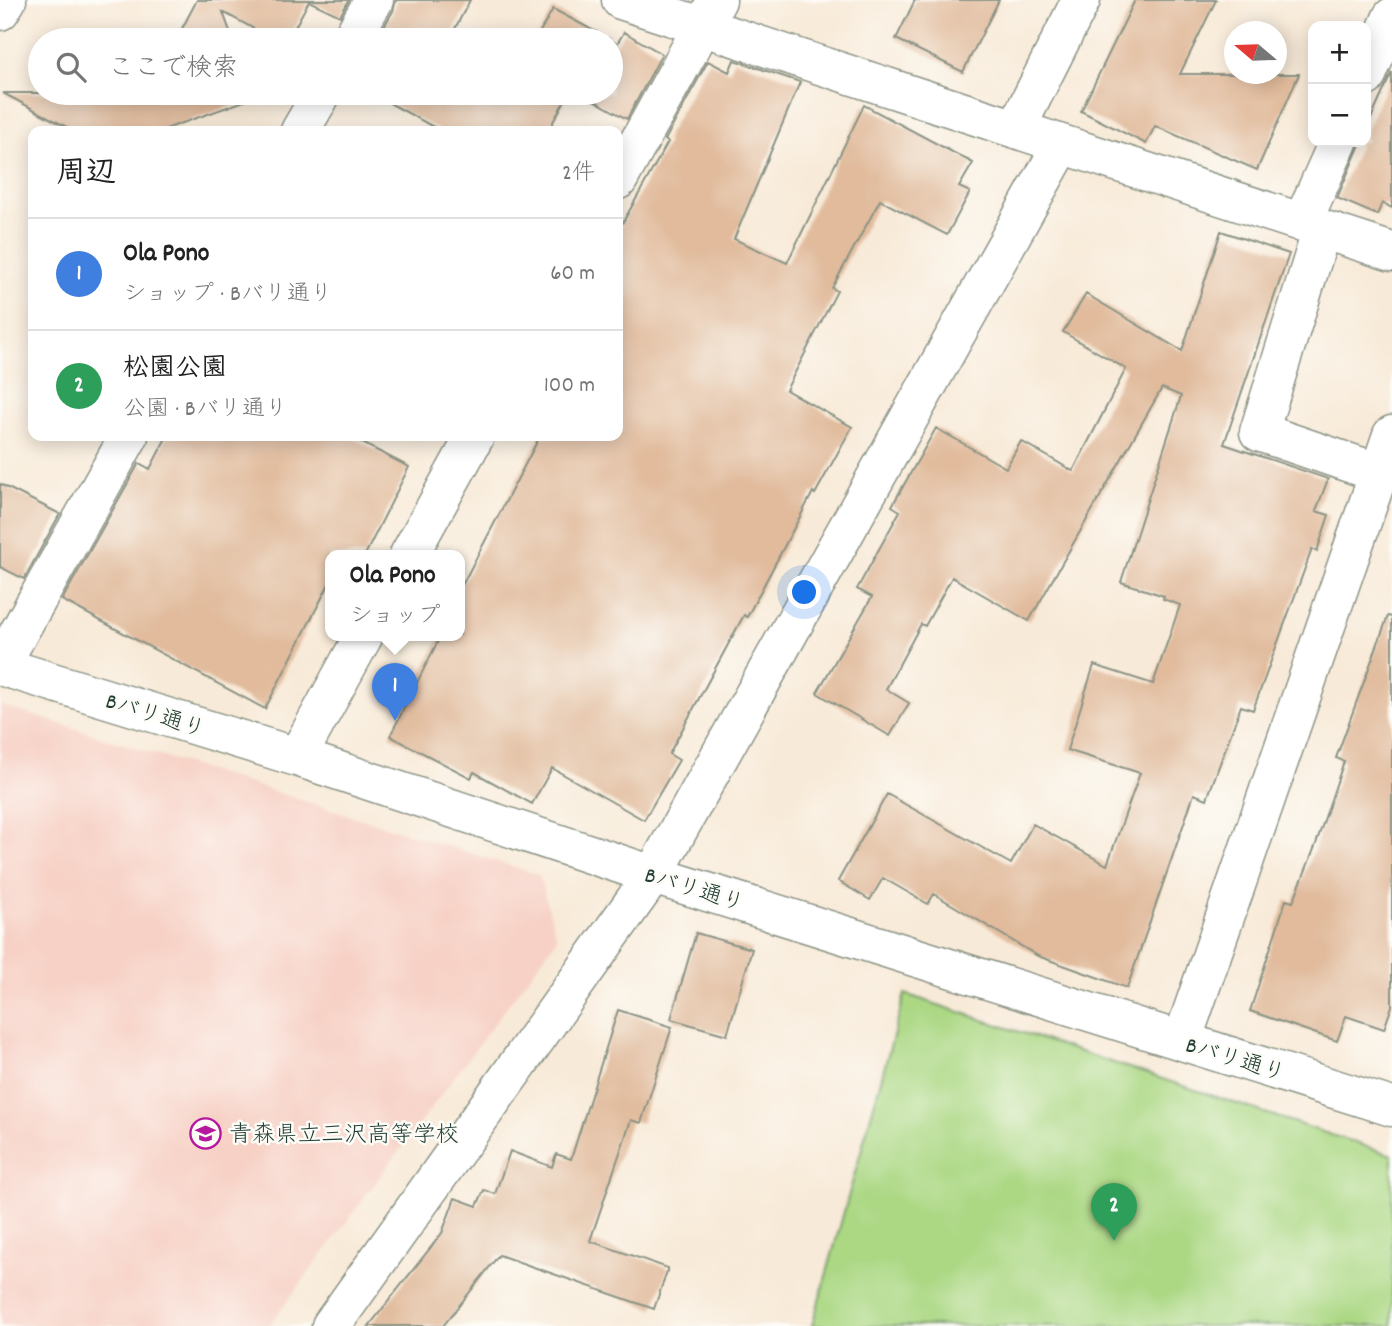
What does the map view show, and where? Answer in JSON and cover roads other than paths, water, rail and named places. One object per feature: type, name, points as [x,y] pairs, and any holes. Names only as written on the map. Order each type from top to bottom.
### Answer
[{"type":"street","points":[[0,11],[7,0]]},
{"type":"street","points":[[358,28],[374,0]]},
{"type":"street","points":[[621,0],[710,13],[1016,130],[1392,253]]},
{"type":"street","points":[[1016,130],[1081,0]]},
{"type":"street","points":[[623,171],[710,13]]},
{"type":"street","points":[[1371,66],[1392,17]]},
{"type":"street","points":[[303,126],[315,105]]},
{"type":"street","points":[[331,1326],[653,875],[1062,145]]},
{"type":"street","points":[[1336,147],[1312,226],[1259,432],[1379,473]]},
{"type":"street","points":[[1182,1041],[1392,435]]},
{"type":"street","points":[[0,666],[127,441]]},
{"type":"street","points":[[412,550],[472,441]]},
{"type":"street","points":[[296,757],[362,641]]},
{"type":"street","name":"Bバリ通り","points":[[0,666],[296,757],[653,875],[1392,1107]]},
{"type":"place","name":"Ola Pono","points":[[395,721]]},
{"type":"place","name":"青森県立三沢高等学校","points":[[206,1133]]},
{"type":"place","name":"松園公園","points":[[1114,1241]]}]
